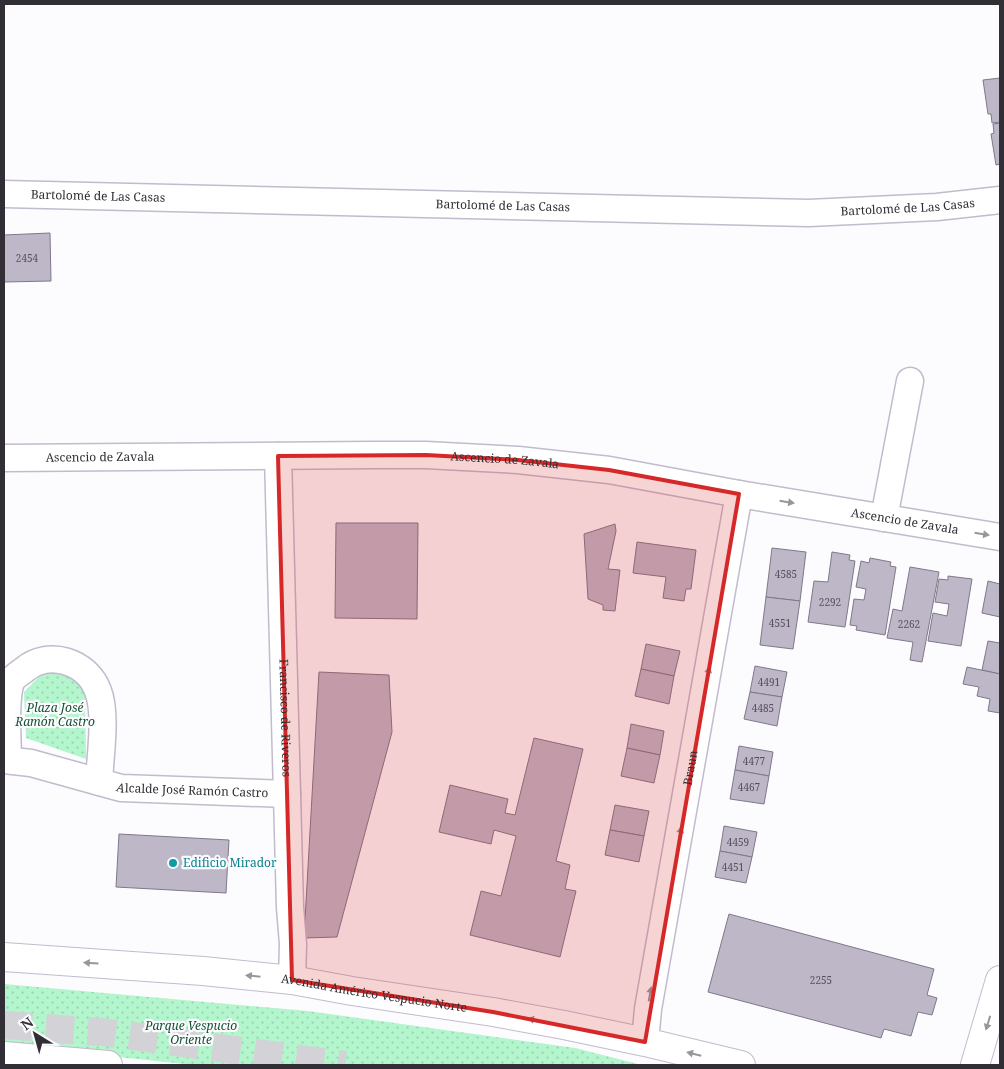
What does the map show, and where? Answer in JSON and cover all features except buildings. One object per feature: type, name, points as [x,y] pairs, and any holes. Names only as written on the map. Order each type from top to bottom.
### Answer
[{"type":"main road","name":"Avenida Américo Vespucio Norte","points":[[4,957],[203,971],[292,980],[493,1012],[645,1042],[741,1065]]},
{"type":"main road","points":[[975,1065],[1000,980]]},
{"type":"main road","points":[[4,1056],[108,1065]]},
{"type":"street","name":"Bartolomé de Las Casas","points":[[4,194],[809,213],[937,207],[1000,200]]},
{"type":"street","points":[[884,518],[910,381]]},
{"type":"street","name":"Ascencio de Zavala","points":[[4,458],[426,455],[518,460],[610,470],[739,494],[1000,537]]},
{"type":"street","name":"Francisco de Riveros","points":[[278,456],[290,906],[293,944],[292,980]]},
{"type":"street","name":"Braun","points":[[645,1042],[648,1010],[739,494]]},
{"type":"street","name":"Alcalde José Ramón Castro","points":[[99,782],[102,715],[99,692],[90,675],[73,663],[54,659],[31,664],[12,680],[8,703],[6,760],[31,762],[78,775],[99,782],[121,788],[287,794]]},
{"type":"highlighted area","points":[[426,455],[518,460],[609,470],[739,494],[645,1042],[493,1012],[292,980],[278,456]]},
{"type":"green space","name":"Plaza José Ramón Castro","points":[[44,672],[68,674],[85,688],[86,759],[26,738],[24,692]]},
{"type":"green space","name":"Parque Vespucio Oriente","points":[[4,984],[308,1011],[575,1048],[642,1065],[194,1065],[4,1045]]},
{"type":"tunnel","points":[[4,1025],[102,1032],[345,1065]]},
{"type":"place","name":"Edificio Mirador","points":[[173,863]]}]
